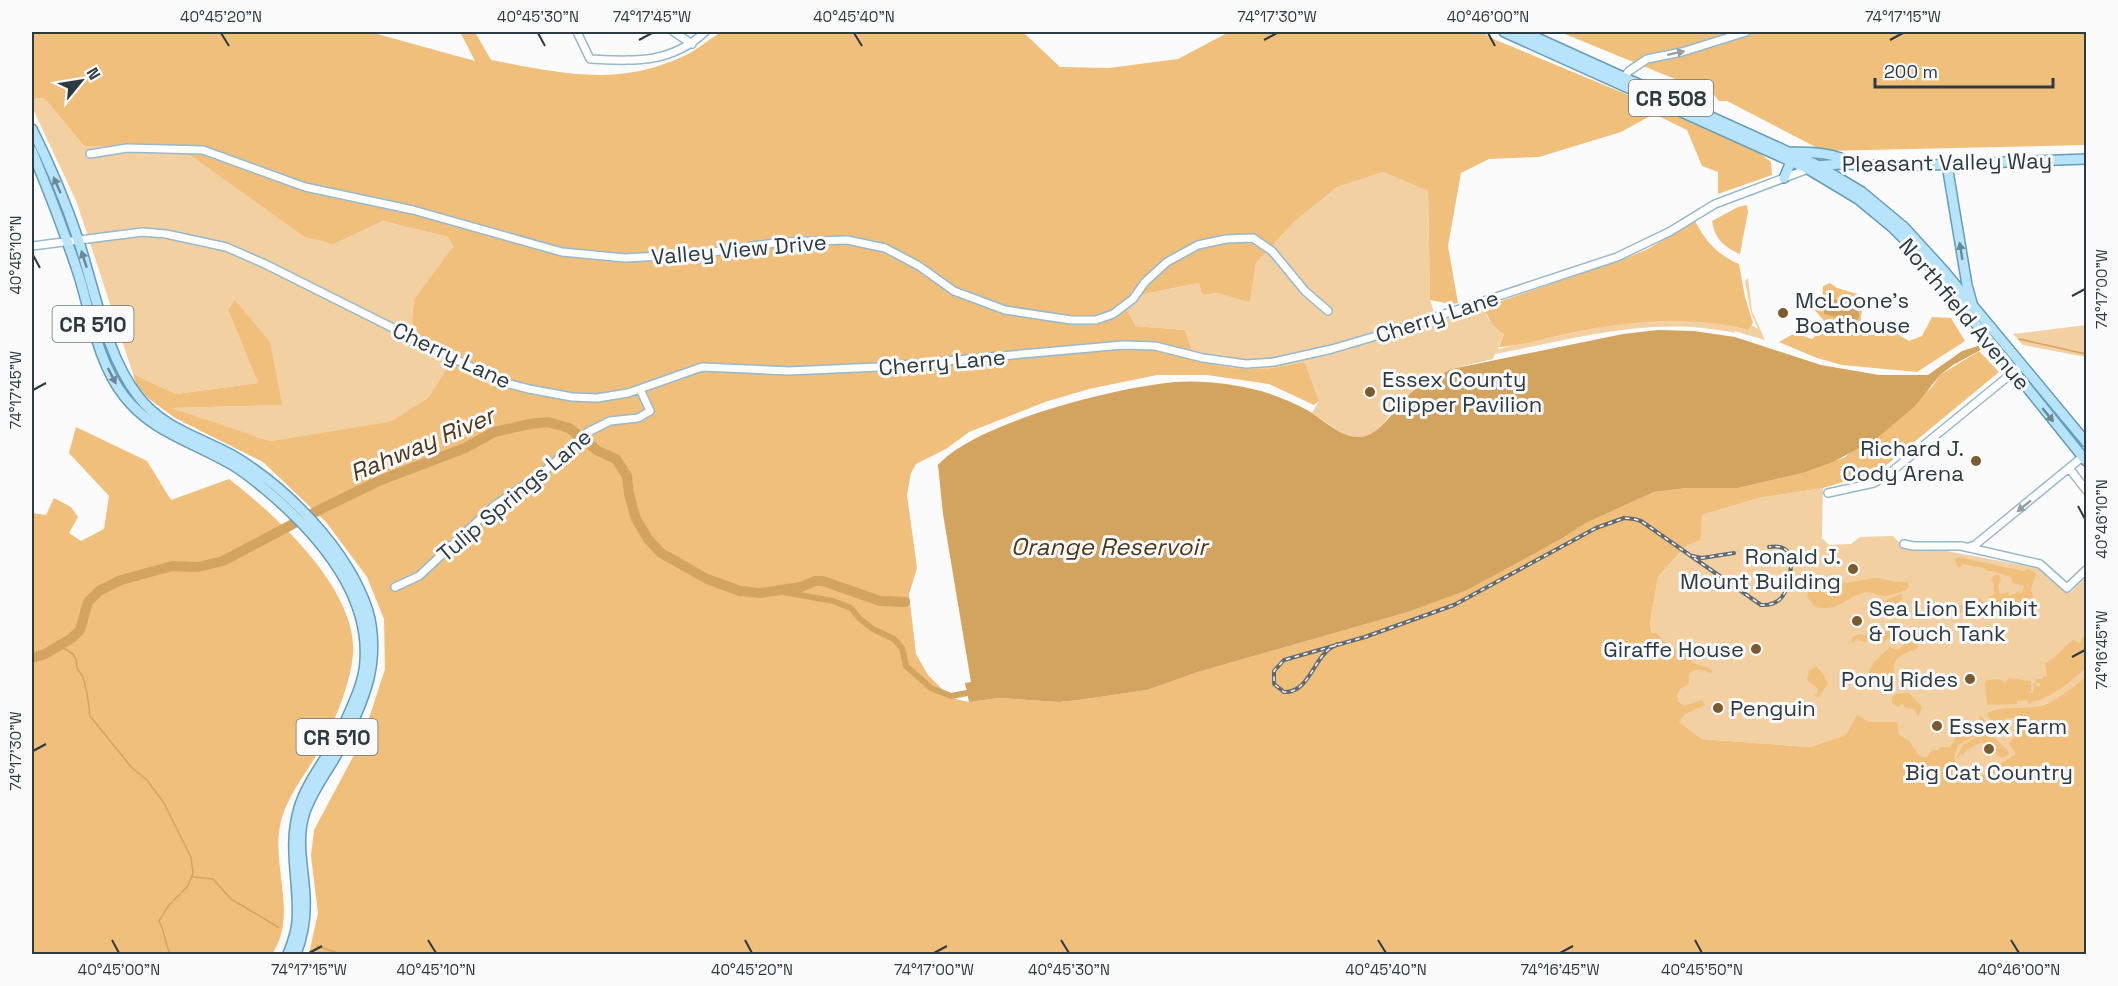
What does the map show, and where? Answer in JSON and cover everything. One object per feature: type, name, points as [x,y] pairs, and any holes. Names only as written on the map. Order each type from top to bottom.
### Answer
[{"type":"main road","name":"Northfield Avenue","points":[[1504,32],[1787,155]]},
{"type":"main road","name":"Northfield Avenue","points":[[1524,32],[1625,76],[1848,183],[1888,213],[1925,249],[2014,372],[2085,457]]},
{"type":"main road","points":[[32,129],[78,240],[117,362],[137,395],[150,410],[169,425],[232,455],[249,467],[277,488],[298,513]]},
{"type":"main road","name":"CR 510","points":[[32,151],[68,240],[104,360],[112,378],[129,402],[151,423],[242,471],[298,513],[311,527],[340,571],[361,616],[365,663],[357,693],[342,729],[299,807],[292,850],[297,924],[288,954]]},
{"type":"main road","points":[[1784,178],[1790,164],[1787,155],[1834,155],[1853,165]]},
{"type":"main road","name":"Pleasant Valley Way","points":[[1813,167],[1947,165],[2086,159]]},
{"type":"main road","points":[[1947,165],[1972,305]]},
{"type":"main road","name":"Northfield Avenue","points":[[1957,293],[1972,305],[2086,442]]},
{"type":"main road","points":[[129,402],[137,395]]},
{"type":"main road","points":[[296,954],[305,918],[300,850],[305,813],[349,731],[370,676],[373,652],[368,612],[359,590],[349,570],[311,527]]},
{"type":"street","points":[[577,32],[590,60],[628,61],[672,55],[692,44],[705,32]]},
{"type":"street","points":[[674,32],[692,44]]},
{"type":"street","points":[[1625,76],[1647,59],[1682,52],[1746,32]]},
{"type":"street","name":"Valley View Drive","points":[[90,154],[127,148],[203,150],[305,187],[413,210],[562,252],[625,258],[699,254],[782,242],[847,240],[885,248],[919,266],[954,291],[1005,310],[1071,320],[1096,320],[1113,314],[1133,299],[1145,282],[1167,262],[1198,245],[1226,239],[1253,238],[1272,251],[1305,291],[1328,311]]},
{"type":"street","name":"Cherry Lane","points":[[32,246],[143,232],[203,241],[226,247],[506,383],[559,396],[597,398],[640,389],[702,367],[789,371],[878,367],[1123,345],[1155,346],[1235,363],[1274,362],[1379,336],[1617,258],[1668,232],[1715,204],[1813,167]]},
{"type":"street","points":[[1828,493],[1874,483],[1886,476],[2022,365]]},
{"type":"street","name":"Tulip Springs Lane","points":[[395,587],[419,576],[494,506],[546,470],[588,432],[610,420],[638,418],[650,411],[640,389]]},
{"type":"street","points":[[1904,544],[1969,547],[1975,545],[2085,457]]},
{"type":"street","points":[[2069,468],[2086,490]]},
{"type":"street","points":[[1969,547],[1981,552],[2040,564],[2067,588],[2086,570]]},
{"type":"shaded area","points":[[32,32],[370,32],[475,61],[460,32],[475,32],[491,60],[564,73],[610,75],[658,66],[687,55],[721,32],[1023,32],[1060,67],[1109,68],[1178,59],[1229,32],[1482,32],[1491,38],[1749,145],[1771,162],[1772,175],[1718,194],[1718,172],[1702,166],[1687,130],[1654,114],[1621,132],[1539,157],[1489,159],[1461,173],[1448,246],[1458,303],[1430,300],[1428,191],[1383,172],[1337,187],[1294,222],[1256,263],[1250,302],[1217,293],[1202,295],[1199,283],[1144,294],[1127,310],[1136,326],[1185,330],[1196,361],[1233,368],[1266,369],[1305,362],[1319,401],[1314,405],[1269,384],[1207,375],[1157,375],[1089,389],[1045,402],[969,432],[946,449],[916,464],[911,473],[907,495],[917,568],[909,594],[916,654],[928,675],[951,698],[969,702],[999,698],[1059,702],[1147,690],[1198,672],[1408,612],[1455,594],[1561,539],[1586,523],[1654,492],[1687,488],[1738,488],[1803,473],[1845,457],[1932,387],[1940,375],[1979,351],[1999,372],[1878,472],[1823,488],[1759,498],[1702,515],[1700,540],[1687,545],[1658,577],[1650,623],[1652,633],[1657,633],[1661,639],[1678,651],[1688,648],[1693,663],[1713,671],[1711,673],[1695,670],[1689,674],[1689,684],[1680,689],[1677,695],[1678,702],[1684,706],[1702,700],[1705,705],[1685,714],[1679,722],[1702,739],[1810,747],[1846,735],[1857,715],[1869,722],[1897,722],[1899,734],[1910,741],[1920,756],[1927,757],[1932,750],[1950,747],[1956,737],[1957,724],[1963,727],[1972,723],[1977,735],[1958,745],[1954,759],[1966,773],[1964,774],[1973,781],[2016,754],[2009,744],[2021,728],[2020,723],[2014,718],[2008,718],[1992,725],[1987,713],[2049,703],[2086,676],[2086,954],[309,954],[318,913],[311,856],[314,830],[362,740],[385,669],[384,619],[367,577],[326,522],[263,462],[175,418],[148,398],[136,384],[133,374],[176,394],[258,383],[228,310],[235,300],[270,342],[282,405],[171,408],[270,441],[390,422],[428,398],[454,357],[422,340],[412,321],[414,299],[453,247],[448,237],[383,221],[334,244],[305,237],[179,147],[84,146],[44,98],[32,99]]},
{"type":"shaded area","points":[[1560,32],[2086,32],[2086,145],[1823,151],[1727,101],[1719,101],[1714,95]]},
{"type":"shaded area","points":[[44,98],[84,146],[179,147],[334,244],[383,221],[448,237],[453,248],[414,299],[412,321],[454,357],[428,398],[390,423],[270,441],[168,408],[282,405],[228,310],[258,383],[176,394],[133,374],[77,203],[32,107],[32,99]]},
{"type":"shaded area","points":[[1383,172],[1428,191],[1430,300],[1437,321],[1484,307],[1488,319],[1504,333],[1498,349],[1600,327],[1647,320],[1691,320],[1748,330],[1751,325],[1758,329],[1751,313],[1745,281],[1748,278],[1752,311],[1765,340],[1734,331],[1735,333],[1704,328],[1643,328],[1584,336],[1495,354],[1493,359],[1454,369],[1428,380],[1404,399],[1377,430],[1367,436],[1355,437],[1342,432],[1312,413],[1319,401],[1305,362],[1266,369],[1233,368],[1196,361],[1185,330],[1136,326],[1127,310],[1144,294],[1199,283],[1202,295],[1217,293],[1250,301],[1256,263],[1294,222],[1337,187]]},
{"type":"shaded area","points":[[1747,205],[1748,212],[1740,254],[1721,242],[1715,233],[1712,221],[1738,207]]},
{"type":"shaded area","points":[[1695,221],[1713,247],[1739,264],[1753,323],[1748,330],[1702,322],[1655,321],[1608,326],[1499,347],[1504,334],[1491,322],[1484,307],[1629,257],[1648,249]]},
{"type":"shaded area","points":[[1830,283],[1837,288],[1861,295],[1859,333],[1876,335],[1884,326],[1909,341],[1922,336],[1932,317],[1951,318],[1965,341],[1917,372],[1842,365],[1817,358],[1779,342],[1795,333],[1812,339],[1822,330],[1824,321],[1814,309],[1822,303],[1823,286]]},
{"type":"shaded area","points":[[2086,325],[2086,357],[2023,345],[2013,334]]},
{"type":"shaded area","points":[[76,427],[147,461],[171,500],[229,479],[269,513],[311,556],[343,606],[351,631],[353,655],[349,676],[343,698],[321,748],[294,791],[283,814],[278,842],[284,908],[283,924],[272,954],[32,954],[32,513],[46,515],[54,498],[71,507],[78,517],[69,533],[81,541],[104,529],[109,496],[69,453]]},
{"type":"shaded area","points":[[1823,488],[1822,538],[1829,545],[1851,544],[1860,537],[1893,536],[1905,548],[1941,550],[2038,568],[2070,593],[2086,577],[2086,676],[2058,700],[2035,707],[2025,757],[1983,790],[1928,757],[1920,756],[1910,741],[1899,734],[1896,722],[1869,722],[1847,735],[1810,747],[1702,739],[1672,717],[1650,623],[1658,577],[1684,549],[1702,515],[1759,498]]},
{"type":"shaded area","points":[[1959,557],[2023,571],[2029,569],[2036,574],[2031,589],[2034,600],[2032,609],[2016,608],[1990,600],[1989,597],[1994,594],[1994,584],[1991,580],[1994,575],[1999,575],[2001,579],[1998,586],[2000,594],[2008,592],[2009,596],[2018,592],[2022,593],[2024,586],[2012,583],[2011,577],[1987,571],[1984,568],[1962,564],[1961,567],[1957,566],[1955,559]]},
{"type":"shaded area","points":[[1876,578],[1908,582],[1908,588],[1886,596],[1864,593],[1829,608],[1815,607],[1807,597],[1810,583],[1821,584],[1822,592],[1829,594],[1834,592],[1836,583]]},
{"type":"shaded area","points":[[1903,595],[1901,600],[1892,608],[1883,601]]},
{"type":"shaded area","points":[[1980,598],[1982,601],[2007,608],[2008,611],[1958,613],[1952,611],[1951,608]]},
{"type":"shaded area","points":[[1890,626],[1896,631],[1880,646],[1877,640]]},
{"type":"shaded area","points":[[1925,629],[1927,633],[1921,638],[1917,649],[1903,654],[1895,662],[1894,675],[1891,680],[1883,681],[1868,674],[1874,662],[1890,647],[1897,650],[1901,648],[1907,641],[1903,638],[1908,634]]},
{"type":"shaded area","points":[[1880,630],[1882,635],[1865,642],[1857,639],[1851,642],[1853,637],[1859,634],[1864,635]]},
{"type":"shaded area","points":[[2086,632],[2086,668],[2066,685],[2036,701],[1987,705],[1985,683],[1987,680],[1999,679],[2005,683],[2009,678],[2031,681],[2031,691],[2028,693],[2033,693],[2034,683],[2040,686],[2036,679],[2043,679],[2047,676],[2045,663],[2053,659],[2073,640],[2080,643]]},
{"type":"shaded area","points":[[1816,666],[1828,684],[1818,697],[1814,696],[1818,692],[1817,688],[1807,680],[1809,671]]},
{"type":"shaded area","points":[[1909,693],[1922,707],[1918,717],[1914,709],[1906,708],[1902,704],[1898,707],[1892,703],[1892,697],[1896,694]]},
{"type":"shaded area","points":[[1979,715],[1992,735],[2009,752],[2003,758],[1982,742],[1968,749],[1963,755],[1961,754],[1959,759],[1956,758],[1963,745],[1981,735],[1977,725],[1980,721]]},
{"type":"water","points":[[1833,299],[1857,308],[1859,317],[1856,322],[1824,314],[1824,305],[1828,300]]},
{"type":"water","name":"Orange Reservoir","points":[[1658,330],[1694,331],[1735,337],[1821,365],[1879,375],[1928,375],[1962,351],[1981,345],[1984,348],[1940,375],[1914,407],[1876,439],[1833,462],[1803,473],[1738,488],[1687,488],[1654,492],[1586,523],[1467,590],[1408,612],[1198,672],[1147,690],[1059,702],[999,698],[969,702],[965,683],[971,682],[943,514],[938,465],[957,449],[1015,421],[1049,409],[1119,391],[1175,382],[1218,383],[1261,391],[1307,410],[1346,434],[1367,436],[1381,426],[1417,388],[1452,369],[1623,334]]},
{"type":"waterway","name":"Rahway River","points":[[2019,339],[2086,354]]},
{"type":"waterway","name":"Rahway River","points":[[32,658],[45,654],[72,638],[80,630],[88,602],[99,591],[121,580],[172,566],[198,567],[223,561],[381,480],[465,448],[494,432],[548,422],[569,428],[598,451],[616,459],[627,476],[636,519],[648,539],[661,553],[707,579],[740,591],[760,593],[823,581],[880,601],[905,602]]},
{"type":"waterway","points":[[778,591],[833,601],[851,608],[873,629],[894,639],[902,648],[906,666],[931,688],[951,696],[967,693]]},
{"type":"waterway","points":[[59,645],[73,654],[76,659],[77,668],[83,677],[87,693],[90,716],[132,768],[147,780],[164,803],[191,857],[193,873],[188,886],[169,905],[159,921],[170,954]]},
{"type":"waterway","points":[[193,877],[213,879],[231,899],[278,927]]},
{"type":"waterway","points":[[317,946],[341,954]]},
{"type":"railway","points":[[1337,644],[1335,645],[1334,646],[1329,649],[1320,658],[1308,678],[1298,688],[1284,692],[1274,684],[1274,671],[1284,660],[1365,637],[1454,605],[1596,528],[1624,518],[1641,521],[1761,605],[1774,603],[1782,597],[1790,574],[1791,562],[1786,549],[1769,547]]},
{"type":"railway","points":[[1692,556],[1702,558],[1734,553]]},
{"type":"place","name":"McLoone's Boathouse","points":[[1783,313]]},
{"type":"place","name":"Essex County Clipper Pavilion","points":[[1370,392]]},
{"type":"place","name":"Richard J. Cody Arena","points":[[1976,461]]},
{"type":"place","name":"Ronald J. Mount Building","points":[[1853,569]]},
{"type":"place","name":"Sea Lion Exhibit & Touch Tank","points":[[1857,621]]},
{"type":"place","name":"Giraffe House","points":[[1756,649]]},
{"type":"place","name":"Pony Rides","points":[[1970,679]]},
{"type":"place","name":"Penguin","points":[[1718,708]]},
{"type":"place","name":"Essex Farm","points":[[1937,726]]},
{"type":"place","name":"Big Cat Country","points":[[1989,749]]}]
